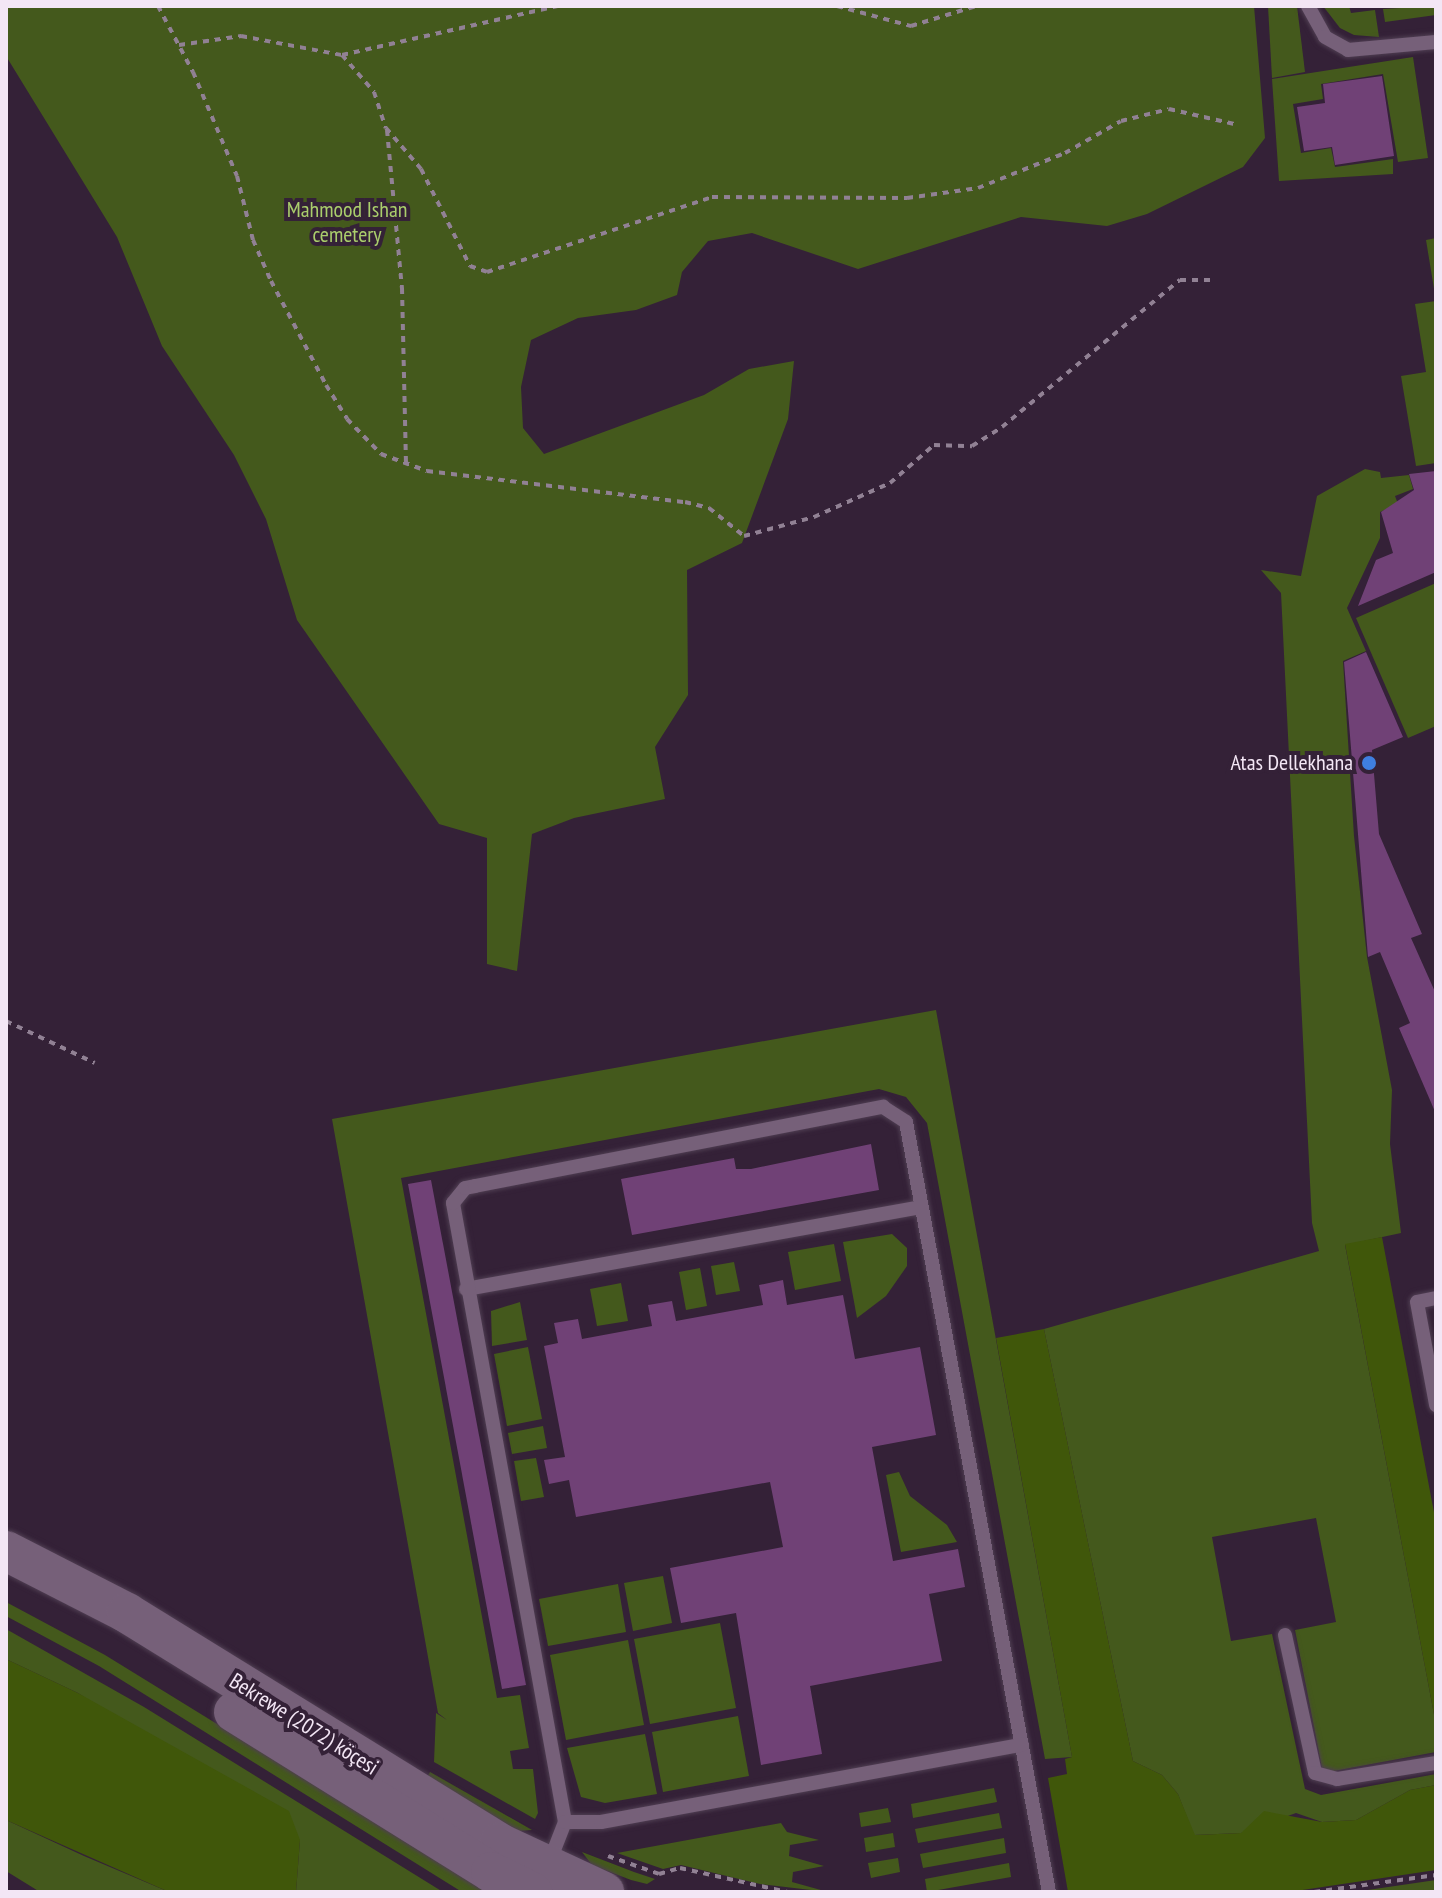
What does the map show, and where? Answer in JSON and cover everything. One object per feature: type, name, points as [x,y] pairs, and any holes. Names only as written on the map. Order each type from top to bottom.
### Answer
[{"type":"main road","name":"Bekrewe (2072) köçesi","points":[[6,1551],[127,1613],[442,1810],[551,1854],[604,1892]]},
{"type":"main road","name":"Bekrewe (2072) köçesi","points":[[6,1578],[119,1638],[427,1833],[551,1854]]},
{"type":"lane","points":[[1308,6],[1325,37],[1348,50],[1436,42]]},
{"type":"lane","points":[[1022,1745],[601,1822],[551,1854],[453,1203],[465,1188],[883,1107],[906,1122],[921,1207],[1022,1745],[1049,1892]]},
{"type":"lane","points":[[466,1289],[921,1207]]},
{"type":"lane","points":[[1436,1298],[1417,1302],[1436,1405]]},
{"type":"lane","points":[[1285,1635],[1315,1773],[1337,1779],[1436,1763]]},
{"type":"path","points":[[158,6],[179,45],[237,176],[253,240],[271,281],[326,385],[347,419],[373,445],[427,471],[685,502],[709,508],[744,536],[814,517],[890,483],[934,445],[972,446],[1180,280],[1212,280]]},
{"type":"path","points":[[179,45],[241,36],[342,55],[558,6]]},
{"type":"path","points":[[837,6],[911,26],[976,6]]},
{"type":"path","points":[[342,55],[374,92],[386,128],[402,288],[406,463]]},
{"type":"path","points":[[386,128],[421,169],[470,266],[487,272],[712,197],[907,198],[978,188],[1065,153],[1121,121],[1169,109],[1234,124]]},
{"type":"path","points":[[6,1021],[95,1063]]},
{"type":"path","points":[[551,1854],[659,1874],[680,1868],[787,1892]]},
{"type":"path","points":[[1314,1892],[1436,1875]]},
{"type":"green space","name":"Mahmood Ishan cemetery","points":[[6,6],[1254,6],[1265,138],[1243,167],[1147,214],[1107,226],[1021,217],[858,269],[752,233],[708,241],[682,272],[677,295],[636,310],[578,318],[531,340],[521,387],[523,428],[544,454],[704,395],[749,369],[794,361],[788,419],[742,543],[687,570],[688,695],[655,747],[665,799],[574,818],[532,834],[517,971],[487,964],[487,838],[439,824],[297,620],[266,519],[234,455],[162,346],[117,237],[6,56]]},
{"type":"green space","points":[[1268,6],[1297,6],[1305,72],[1272,78]]},
{"type":"green space","points":[[1323,6],[1349,6],[1351,13],[1375,10],[1379,37],[1354,35],[1340,28]]},
{"type":"green space","points":[[1436,6],[1436,15],[1385,22],[1383,9]]},
{"type":"green space","points":[[1413,57],[1428,158],[1398,162],[1383,74],[1321,84],[1323,99],[1293,104],[1301,153],[1331,148],[1335,167],[1393,159],[1393,174],[1279,181],[1272,79]]},
{"type":"green space","points":[[1436,238],[1436,301],[1426,240]]},
{"type":"green space","points":[[1436,301],[1436,463],[1416,466],[1401,376],[1426,372],[1415,304]]},
{"type":"green space","points":[[1365,469],[1380,472],[1381,478],[1409,475],[1413,489],[1395,496],[1398,504],[1380,512],[1380,538],[1347,608],[1366,651],[1343,661],[1354,836],[1367,957],[1392,1090],[1390,1144],[1401,1233],[1345,1245],[1436,1725],[1436,1752],[1323,1773],[1295,1630],[1336,1622],[1316,1518],[1212,1537],[1231,1641],[1272,1634],[1305,1789],[1321,1795],[1436,1774],[1436,1785],[1410,1790],[1356,1820],[1322,1822],[1296,1813],[1241,1833],[1194,1835],[1178,1794],[1162,1775],[1133,1761],[1044,1329],[1319,1251],[1312,1223],[1281,593],[1261,570],[1301,576],[1317,496]]},
{"type":"green space","points":[[1436,583],[1436,726],[1408,738],[1356,618]]},
{"type":"green space","points":[[936,1010],[1072,1757],[1045,1759],[927,1123],[906,1097],[879,1089],[401,1178],[497,1698],[520,1695],[529,1748],[510,1751],[513,1769],[533,1769],[538,1813],[535,1819],[434,1762],[436,1713],[447,1720],[438,1713],[332,1119]]},
{"type":"green space","points":[[892,1234],[907,1248],[907,1266],[886,1296],[857,1318],[843,1242]]},
{"type":"green space","points":[[1382,1237],[1436,1523],[1436,1725],[1345,1244]]},
{"type":"green space","points":[[834,1244],[841,1281],[795,1290],[788,1252]]},
{"type":"green space","points":[[734,1262],[740,1291],[716,1295],[711,1266]]},
{"type":"green space","points":[[700,1268],[707,1306],[686,1310],[679,1272]]},
{"type":"green space","points":[[621,1283],[628,1321],[597,1326],[590,1289]]},
{"type":"green space","points":[[520,1302],[527,1340],[492,1346],[491,1311]]},
{"type":"green space","points":[[1044,1329],[1133,1761],[1162,1775],[1178,1794],[1195,1835],[1241,1833],[1264,1811],[1322,1822],[1356,1820],[1410,1790],[1436,1785],[1436,1870],[1289,1892],[1068,1892],[1048,1778],[1067,1774],[1065,1759],[1072,1757],[996,1338]]},
{"type":"green space","points":[[528,1347],[542,1419],[507,1426],[494,1354]]},
{"type":"green space","points":[[543,1426],[547,1448],[512,1454],[508,1433]]},
{"type":"green space","points":[[536,1458],[544,1497],[521,1501],[514,1461]]},
{"type":"green space","points":[[899,1472],[910,1496],[947,1525],[957,1542],[901,1552],[886,1475]]},
{"type":"green space","points":[[663,1576],[672,1623],[633,1631],[624,1583]]},
{"type":"green space","points":[[618,1584],[626,1632],[548,1646],[539,1599]]},
{"type":"green space","points":[[6,1602],[105,1655],[490,1892],[462,1892],[99,1666],[6,1616]]},
{"type":"green space","points":[[720,1623],[736,1708],[650,1724],[634,1639]]},
{"type":"green space","points":[[6,1629],[144,1707],[443,1892],[296,1892],[300,1840],[78,1693],[6,1659]]},
{"type":"green space","points":[[628,1640],[644,1725],[566,1740],[550,1655]]},
{"type":"green space","points":[[6,1659],[78,1693],[289,1811],[300,1840],[296,1892],[169,1892],[6,1820]]},
{"type":"green space","points":[[738,1716],[749,1776],[663,1792],[652,1732]]},
{"type":"green space","points":[[645,1734],[657,1794],[605,1803],[581,1797],[567,1748]]},
{"type":"green space","points":[[430,1772],[532,1830],[518,1831],[425,1781]]},
{"type":"green space","points":[[994,1788],[997,1802],[913,1818],[911,1804]]},
{"type":"green space","points":[[888,1808],[891,1822],[861,1827],[859,1813]]},
{"type":"green space","points":[[999,1813],[1002,1828],[918,1843],[915,1829]]},
{"type":"green space","points":[[6,1820],[169,1892],[40,1892],[6,1871]]},
{"type":"green space","points":[[781,1823],[787,1832],[819,1840],[790,1845],[789,1856],[824,1866],[793,1872],[792,1882],[828,1892],[760,1884],[681,1865],[663,1869],[617,1853]]},
{"type":"green space","points":[[893,1833],[895,1847],[866,1852],[864,1838]]},
{"type":"green space","points":[[1004,1838],[1006,1853],[923,1868],[920,1854]]},
{"type":"green space","points":[[582,1852],[655,1879],[647,1884],[631,1880],[592,1865]]},
{"type":"green space","points":[[898,1858],[900,1872],[871,1878],[868,1863]]},
{"type":"green space","points":[[1009,1863],[1011,1877],[927,1892],[925,1879]]},
{"type":"green space","points":[[1436,1880],[1436,1892],[1354,1892]]},
{"type":"building","points":[[1382,76],[1394,156],[1335,165],[1332,147],[1304,151],[1297,107],[1325,103],[1323,84]]},
{"type":"building","points":[[1436,471],[1436,572],[1358,606],[1376,560],[1393,553],[1381,512],[1414,490],[1409,474]]},
{"type":"building","points":[[1366,652],[1403,737],[1372,750],[1379,834],[1422,934],[1411,938],[1436,994],[1436,1114],[1399,1028],[1410,1023],[1380,952],[1368,957],[1344,662]]},
{"type":"building","points":[[871,1144],[879,1190],[632,1235],[621,1179],[734,1158],[736,1169],[751,1169]]},
{"type":"building","points":[[431,1180],[526,1685],[502,1689],[408,1184]]},
{"type":"building","points":[[783,1280],[787,1305],[843,1295],[855,1359],[920,1347],[936,1435],[872,1447],[893,1561],[958,1549],[965,1587],[929,1594],[942,1661],[810,1686],[822,1754],[761,1765],[736,1613],[681,1623],[670,1568],[783,1547],[770,1482],[576,1517],[569,1480],[549,1484],[544,1460],[565,1457],[544,1346],[558,1343],[554,1323],[578,1319],[582,1339],[652,1326],[648,1305],[672,1301],[676,1321],[763,1305],[759,1285]]},
{"type":"place","name":"Atas Dellekhana","points":[[1369,763]]}]
